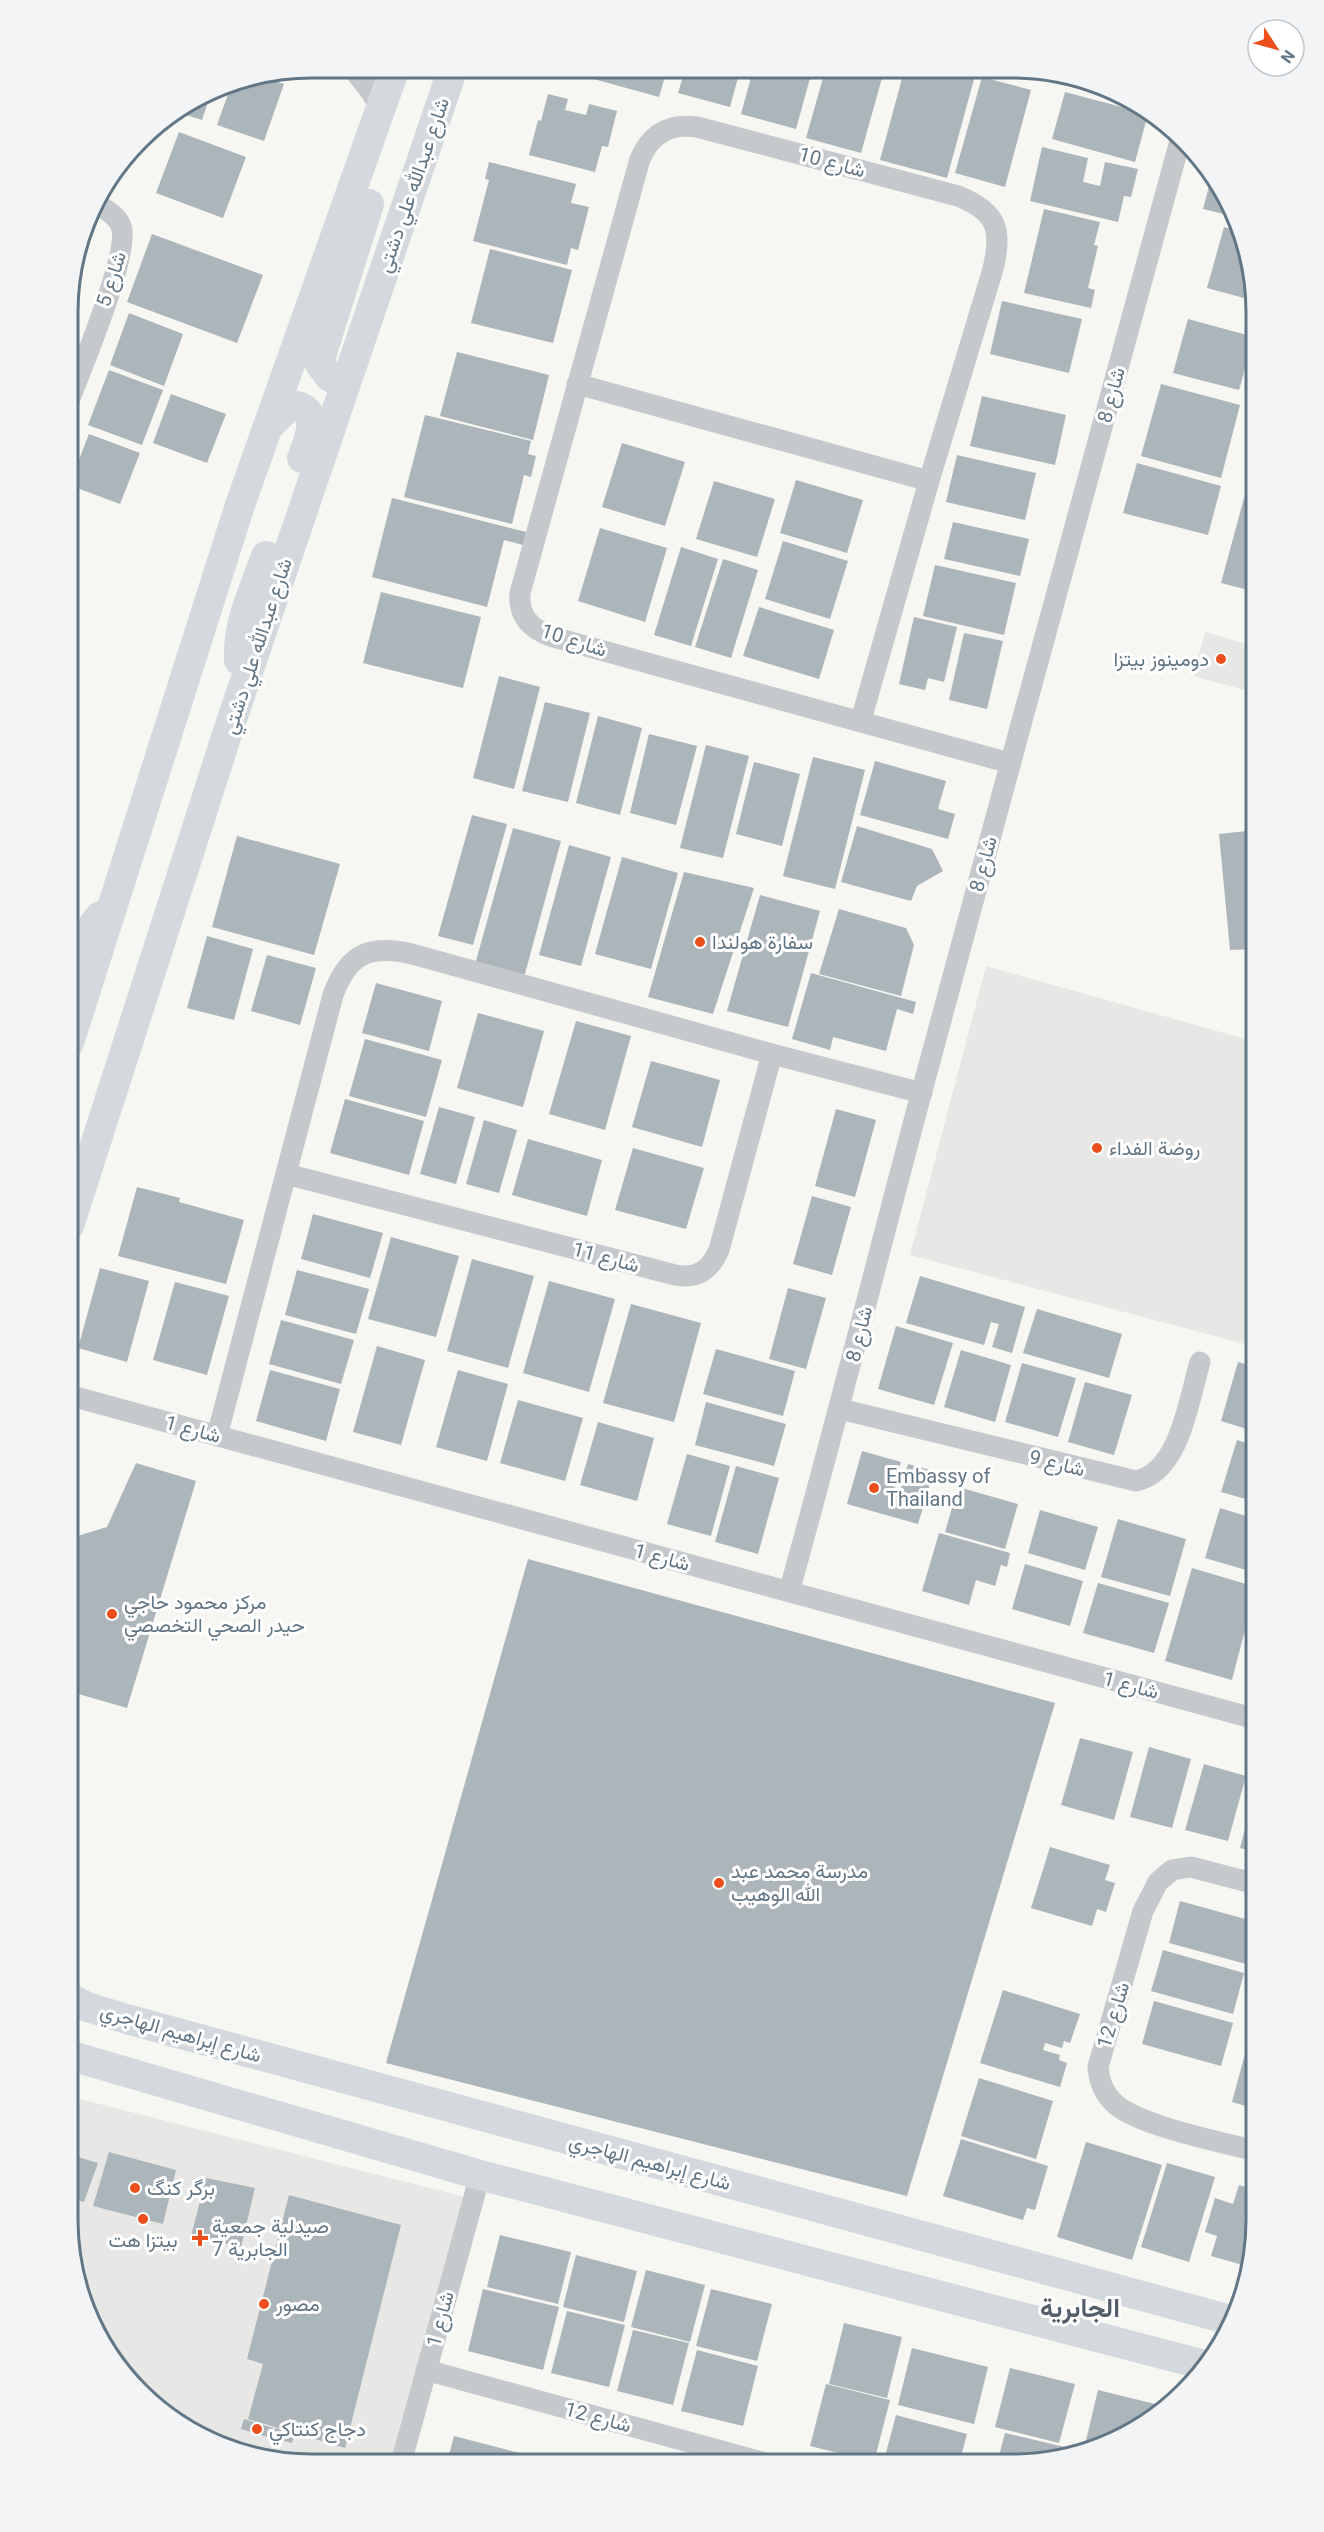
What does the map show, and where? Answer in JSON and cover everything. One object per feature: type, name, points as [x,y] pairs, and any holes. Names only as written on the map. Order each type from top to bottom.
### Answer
[{"type":"main road","points":[[78,1015],[240,505],[392,78]]},
{"type":"main road","name":"شارع عبدالله علي دشتي","points":[[78,1198],[242,690],[450,78]]},
{"type":"main road","points":[[345,383],[330,377],[320,364],[321,356],[373,192],[380,151],[381,110]]},
{"type":"main road","points":[[242,690],[238,650],[245,612],[304,454],[312,425],[307,411],[299,406],[290,405],[270,425]]},
{"type":"main road","points":[[78,946],[95,924],[123,874]]},
{"type":"main road","name":"شارع إبراهيم الهاجري","points":[[78,2003],[130,2020],[1224,2318]]},
{"type":"main road","points":[[78,2058],[480,2175],[1198,2363]]},
{"type":"main road","points":[[1093,2335],[1202,2357]]},
{"type":"street","points":[[360,78],[381,110]]},
{"type":"street","name":"شارع 10","points":[[861,720],[997,252],[998,237],[991,216],[971,201],[958,196],[697,127],[677,126],[663,131],[650,141],[640,159],[520,593],[520,610],[528,623],[539,632],[553,637],[861,720],[1010,763]]},
{"type":"street","name":"شارع 8","points":[[789,1592],[840,1409],[921,1093],[1178,146]]},
{"type":"street","name":"شارع 5","points":[[78,376],[117,268],[123,243],[122,227],[118,220],[102,208]]},
{"type":"street","points":[[577,384],[929,481]]},
{"type":"street","points":[[217,1436],[340,975],[355,958],[374,951],[398,951],[412,954],[921,1093]]},
{"type":"street","name":"شارع 11","points":[[286,1174],[675,1275],[694,1276],[710,1266],[719,1250],[772,1054]]},
{"type":"street","name":"شارع 9","points":[[840,1409],[1136,1481],[1153,1475],[1169,1457],[1179,1434],[1200,1362]]},
{"type":"street","name":"شارع 1","points":[[78,1398],[1246,1715]]},
{"type":"street","name":"شارع 12","points":[[1246,1881],[1191,1867],[1172,1870],[1158,1882],[1143,1911],[1098,2067],[1099,2078],[1107,2096],[1130,2114],[1246,2148]]},
{"type":"street","name":"شارع 1","points":[[403,2454],[480,2175]]},
{"type":"street","name":"شارع 12","points":[[426,2370],[733,2454]]},
{"type":"shaded area","points":[[1205,632],[1246,644],[1246,690],[1193,676]]},
{"type":"shaded area","name":"روضة الفداء","points":[[986,966],[1246,1039],[1246,1344],[910,1255]]},
{"type":"shaded area","points":[[78,2099],[473,2199],[403,2454],[312,2454],[266,2450],[237,2442],[208,2430],[169,2406],[146,2386],[126,2363],[102,2324],[90,2295],[80,2251]]},
{"type":"building","points":[[590,78],[665,78],[659,97]]},
{"type":"building","points":[[683,78],[738,78],[730,107],[678,93]]},
{"type":"building","points":[[751,78],[810,78],[796,129],[741,114]]},
{"type":"building","points":[[823,78],[882,78],[861,153],[806,138]]},
{"type":"building","points":[[902,78],[974,78],[947,178],[880,160]]},
{"type":"building","points":[[982,78],[1031,90],[1005,187],[955,173]]},
{"type":"building","points":[[275,81],[284,84],[264,141],[217,125],[228,94],[266,82]]},
{"type":"building","points":[[1065,92],[1129,109],[1146,120],[1135,162],[1052,139]]},
{"type":"building","points":[[548,94],[568,99],[565,110],[586,115],[589,104],[617,111],[608,147],[602,146],[595,172],[529,155],[538,120],[541,121]]},
{"type":"building","points":[[208,102],[202,120],[186,115]]},
{"type":"building","points":[[179,132],[246,157],[223,218],[156,193]]},
{"type":"building","points":[[1042,147],[1088,158],[1083,182],[1100,186],[1105,162],[1138,169],[1131,197],[1124,196],[1118,222],[1030,201]]},
{"type":"building","points":[[489,162],[576,184],[571,203],[589,207],[578,250],[571,248],[567,265],[473,241],[489,180],[485,179]]},
{"type":"building","points":[[1209,186],[1225,214],[1203,209]]},
{"type":"building","points":[[1044,209],[1100,222],[1094,245],[1098,246],[1088,288],[1095,290],[1091,308],[1024,293]]},
{"type":"building","points":[[1224,227],[1231,229],[1242,266],[1245,298],[1207,288]]},
{"type":"building","points":[[152,234],[263,275],[237,343],[127,302]]},
{"type":"building","points":[[490,249],[572,270],[553,343],[471,323]]},
{"type":"building","points":[[1002,301],[1082,319],[1069,373],[990,354]]},
{"type":"building","points":[[129,313],[183,334],[164,386],[110,365]]},
{"type":"building","points":[[1188,319],[1246,335],[1246,365],[1239,390],[1173,373]]},
{"type":"building","points":[[457,352],[549,375],[533,440],[440,416]]},
{"type":"building","points":[[109,370],[163,390],[142,445],[88,425]]},
{"type":"building","points":[[1161,384],[1240,405],[1221,478],[1141,456]]},
{"type":"building","points":[[171,394],[226,414],[207,463],[153,443]]},
{"type":"building","points":[[982,396],[1066,415],[1055,465],[970,446]]},
{"type":"building","points":[[425,415],[531,441],[528,454],[536,456],[531,477],[524,475],[512,524],[404,497]]},
{"type":"building","points":[[89,434],[140,453],[120,504],[78,488],[78,462]]},
{"type":"building","points":[[622,443],[685,462],[665,526],[602,507]]},
{"type":"building","points":[[957,455],[1036,473],[1025,520],[946,502]]},
{"type":"building","points":[[1137,463],[1221,486],[1208,535],[1123,513]]},
{"type":"building","points":[[796,480],[863,500],[847,553],[780,533]]},
{"type":"building","points":[[714,481],[775,499],[757,557],[696,539]]},
{"type":"building","points":[[392,498],[526,532],[523,545],[504,540],[487,607],[372,577]]},
{"type":"building","points":[[1244,498],[1246,499],[1246,589],[1221,583]]},
{"type":"building","points":[[953,522],[1029,539],[1020,576],[944,559]]},
{"type":"building","points":[[600,528],[667,548],[645,622],[578,601]]},
{"type":"building","points":[[783,541],[848,561],[830,619],[765,599]]},
{"type":"building","points":[[681,547],[718,559],[691,646],[654,635]]},
{"type":"building","points":[[723,559],[758,570],[731,658],[695,647]]},
{"type":"building","points":[[935,565],[1016,583],[1004,635],[923,616]]},
{"type":"building","points":[[381,592],[481,617],[463,688],[363,663]]},
{"type":"building","points":[[759,607],[834,630],[819,679],[743,656]]},
{"type":"building","points":[[914,617],[957,627],[944,682],[928,678],[925,690],[899,684]]},
{"type":"building","points":[[964,633],[1003,641],[987,709],[949,700]]},
{"type":"building","points":[[499,676],[540,687],[514,789],[473,778]]},
{"type":"building","points":[[545,702],[590,713],[568,802],[522,791]]},
{"type":"building","points":[[598,716],[642,728],[620,815],[576,803]]},
{"type":"building","points":[[649,734],[697,746],[676,825],[630,813]]},
{"type":"building","points":[[706,745],[749,756],[723,858],[680,848]]},
{"type":"building","points":[[813,757],[865,770],[835,889],[783,876]]},
{"type":"building","points":[[875,761],[946,781],[938,809],[955,814],[948,839],[860,815]]},
{"type":"building","points":[[754,762],[800,774],[782,846],[736,834]]},
{"type":"building","points":[[472,815],[507,824],[473,945],[438,936]]},
{"type":"building","points":[[857,826],[932,849],[943,871],[917,886],[911,901],[841,882]]},
{"type":"building","points":[[513,828],[561,841],[523,981],[474,968]]},
{"type":"building","points":[[1246,831],[1246,949],[1230,950],[1219,834]]},
{"type":"building","points":[[237,836],[340,864],[314,955],[212,927]]},
{"type":"building","points":[[569,845],[611,857],[581,966],[539,955]]},
{"type":"building","points":[[622,857],[678,873],[651,969],[595,954]]},
{"type":"building","name":"سفارة هولندا","points":[[684,872],[754,888],[713,1014],[648,997]]},
{"type":"building","points":[[760,895],[820,911],[788,1027],[727,1011]]},
{"type":"building","points":[[839,909],[906,928],[914,945],[901,996],[819,974]]},
{"type":"building","points":[[207,936],[253,949],[234,1020],[187,1008]]},
{"type":"building","points":[[267,955],[316,968],[300,1025],[251,1011]]},
{"type":"building","points":[[811,973],[916,1002],[913,1014],[897,1009],[886,1051],[833,1037],[830,1050],[792,1039]]},
{"type":"building","points":[[376,983],[442,1001],[429,1051],[362,1033]]},
{"type":"building","points":[[478,1013],[544,1031],[523,1107],[457,1088]]},
{"type":"building","points":[[576,1021],[631,1036],[605,1130],[549,1114]]},
{"type":"building","points":[[365,1039],[442,1060],[426,1117],[349,1096]]},
{"type":"building","points":[[651,1061],[720,1080],[702,1147],[632,1127]]},
{"type":"building","points":[[345,1099],[424,1121],[409,1175],[330,1153]]},
{"type":"building","points":[[439,1107],[475,1117],[456,1184],[420,1174]]},
{"type":"building","points":[[836,1109],[876,1120],[855,1197],[815,1186]]},
{"type":"building","points":[[484,1120],[517,1130],[499,1193],[466,1184]]},
{"type":"building","points":[[528,1139],[602,1160],[587,1216],[512,1195]]},
{"type":"building","points":[[633,1148],[704,1168],[686,1229],[615,1210]]},
{"type":"building","points":[[137,1187],[180,1198],[179,1202],[244,1220],[226,1284],[118,1256]]},
{"type":"building","points":[[812,1196],[851,1207],[832,1275],[793,1264]]},
{"type":"building","points":[[313,1214],[383,1233],[370,1278],[301,1259]]},
{"type":"building","points":[[391,1237],[459,1256],[436,1337],[368,1319]]},
{"type":"building","points":[[472,1259],[534,1276],[508,1368],[447,1351]]},
{"type":"building","points":[[100,1268],[149,1281],[127,1362],[78,1348]]},
{"type":"building","points":[[297,1270],[369,1289],[356,1334],[285,1315]]},
{"type":"building","points":[[920,1276],[1025,1307],[1012,1353],[992,1347],[999,1324],[991,1322],[984,1345],[906,1323]]},
{"type":"building","points":[[549,1281],[615,1299],[589,1392],[523,1373]]},
{"type":"building","points":[[175,1282],[229,1296],[207,1375],[153,1360]]},
{"type":"building","points":[[788,1288],[826,1298],[806,1369],[769,1359]]},
{"type":"building","points":[[631,1304],[701,1323],[674,1422],[603,1403]]},
{"type":"building","points":[[1037,1309],[1122,1334],[1109,1378],[1023,1353]]},
{"type":"building","points":[[281,1320],[354,1340],[341,1384],[269,1364]]},
{"type":"building","points":[[896,1326],[953,1343],[934,1405],[878,1389]]},
{"type":"building","points":[[377,1346],[425,1360],[401,1445],[353,1432]]},
{"type":"building","points":[[716,1349],[795,1371],[783,1416],[703,1394]]},
{"type":"building","points":[[961,1350],[1011,1365],[995,1422],[944,1407]]},
{"type":"building","points":[[1238,1362],[1246,1364],[1246,1429],[1221,1421]]},
{"type":"building","points":[[1022,1363],[1076,1378],[1058,1437],[1005,1422]]},
{"type":"building","points":[[270,1370],[340,1389],[326,1441],[256,1421]]},
{"type":"building","points":[[458,1370],[508,1384],[487,1461],[436,1447]]},
{"type":"building","points":[[1085,1382],[1132,1395],[1114,1455],[1068,1442]]},
{"type":"building","points":[[518,1400],[583,1418],[565,1481],[500,1463]]},
{"type":"building","points":[[706,1402],[786,1424],[774,1466],[695,1445]]},
{"type":"building","points":[[598,1422],[654,1438],[637,1501],[580,1485]]},
{"type":"building","points":[[1237,1440],[1246,1443],[1246,1499],[1221,1492]]},
{"type":"building","name":"Embassy of Thailand","points":[[862,1451],[901,1462],[893,1487],[901,1489],[908,1464],[934,1471],[918,1524],[847,1504]]},
{"type":"building","points":[[687,1454],[730,1466],[711,1536],[667,1524]]},
{"type":"building","name":"مركز محمود حاجي حيدر الصحي التخصصي","points":[[136,1463],[196,1481],[127,1708],[78,1694],[78,1536],[107,1527]]},
{"type":"building","points":[[736,1466],[779,1478],[758,1554],[715,1542]]},
{"type":"building","points":[[958,1487],[1018,1504],[1005,1549],[945,1532]]},
{"type":"building","points":[[1220,1508],[1246,1516],[1246,1570],[1205,1558]]},
{"type":"building","points":[[1040,1510],[1098,1527],[1085,1570],[1028,1553]]},
{"type":"building","points":[[1118,1519],[1186,1539],[1170,1596],[1101,1577]]},
{"type":"building","points":[[939,1533],[1010,1553],[1007,1567],[1001,1565],[995,1586],[976,1580],[969,1605],[922,1591]]},
{"type":"building","name":"مدرسة محمد عبد الله الوهيب","points":[[528,1559],[1055,1703],[907,2196],[386,2063]]},
{"type":"building","points":[[1025,1564],[1083,1581],[1070,1626],[1012,1609]]},
{"type":"building","points":[[1192,1568],[1246,1584],[1246,1626],[1232,1680],[1165,1661]]},
{"type":"building","points":[[1098,1583],[1169,1603],[1154,1653],[1083,1633]]},
{"type":"building","points":[[1080,1738],[1133,1752],[1114,1820],[1061,1805]]},
{"type":"building","points":[[1149,1747],[1191,1759],[1172,1828],[1130,1817]]},
{"type":"building","points":[[1204,1764],[1246,1776],[1228,1841],[1185,1830]]},
{"type":"building","points":[[1246,1825],[1246,1850],[1240,1848]]},
{"type":"building","points":[[1050,1847],[1110,1865],[1105,1880],[1115,1883],[1106,1912],[1097,1909],[1092,1926],[1031,1908]]},
{"type":"building","points":[[1180,1901],[1246,1919],[1246,1964],[1169,1943]]},
{"type":"building","points":[[1163,1950],[1244,1973],[1233,2014],[1151,1991]]},
{"type":"building","points":[[1003,1990],[1080,2014],[1070,2043],[1064,2041],[1062,2048],[1045,2043],[1043,2050],[1060,2055],[1059,2060],[1067,2063],[1060,2087],[980,2063]]},
{"type":"building","points":[[1154,2001],[1233,2023],[1221,2066],[1142,2044]]},
{"type":"building","points":[[1246,2050],[1246,2106],[1232,2102]]},
{"type":"building","points":[[979,2078],[1053,2101],[1036,2159],[961,2136]]},
{"type":"building","points":[[961,2139],[1048,2166],[1035,2210],[1027,2208],[1023,2220],[943,2196]]},
{"type":"building","points":[[1086,2142],[1162,2165],[1132,2260],[1057,2237]]},
{"type":"building","name":"برگر كنگ","points":[[109,2152],[176,2170],[163,2224],[93,2206]]},
{"type":"building","points":[[78,2157],[98,2163],[84,2202],[78,2200]]},
{"type":"building","points":[[1167,2163],[1215,2177],[1189,2262],[1141,2247]]},
{"type":"building","points":[[206,2178],[255,2188],[241,2247],[191,2236]]},
{"type":"building","points":[[1239,2185],[1246,2187],[1242,2265],[1211,2256],[1217,2236],[1205,2232],[1215,2198],[1233,2204]]},
{"type":"building","points":[[289,2195],[401,2225],[345,2448],[248,2419],[263,2364],[247,2359]]},
{"type":"building","points":[[500,2235],[571,2252],[558,2304],[487,2287]]},
{"type":"building","points":[[576,2255],[637,2271],[624,2322],[563,2307]]},
{"type":"building","points":[[646,2270],[705,2285],[690,2342],[631,2327]]},
{"type":"building","points":[[483,2289],[559,2307],[543,2370],[468,2351]]},
{"type":"building","points":[[711,2289],[772,2304],[757,2361],[696,2346]]},
{"type":"building","points":[[567,2311],[625,2325],[609,2387],[551,2373]]},
{"type":"building","points":[[844,2323],[902,2337],[887,2398],[829,2384]]},
{"type":"building","points":[[633,2330],[689,2343],[673,2405],[617,2391]]},
{"type":"building","points":[[912,2348],[988,2367],[974,2424],[898,2405]]},
{"type":"building","points":[[697,2350],[758,2366],[743,2426],[681,2411]]},
{"type":"building","points":[[1010,2368],[1075,2384],[1059,2443],[995,2427]]},
{"type":"building","points":[[826,2384],[890,2400],[876,2454],[842,2454],[810,2446]]},
{"type":"building","points":[[1098,2390],[1157,2404],[1116,2430],[1086,2442]]},
{"type":"building","points":[[896,2415],[967,2434],[962,2454],[886,2454]]},
{"type":"building","name":"دجاج كنتاكي","points":[[244,2419],[273,2428],[271,2438],[241,2429]]},
{"type":"building","points":[[275,2428],[295,2434],[292,2443],[273,2438]]},
{"type":"building","points":[[1005,2433],[1067,2448],[1043,2452],[1000,2454]]},
{"type":"building","points":[[454,2436],[523,2454],[449,2454]]},
{"type":"place","name":"دومينوز بيتزا","points":[[1221,659]]},
{"type":"place","name":"سفارة هولندا","points":[[700,942]]},
{"type":"place","name":"روضة الفداء","points":[[1097,1148]]},
{"type":"place","name":"Embassy of Thailand","points":[[874,1488]]},
{"type":"place","name":"مركز محمود حاجي حيدر الصحي التخصصي","points":[[112,1614]]},
{"type":"place","name":"مدرسة محمد عبد الله الوهيب","points":[[719,1883]]},
{"type":"place","name":"برگر كنگ","points":[[135,2188]]},
{"type":"place","name":"بيتزا هت","points":[[143,2219]]},
{"type":"place","name":"صيدلية جمعية الجابرية 7","points":[[200,2238]]},
{"type":"place","name":"مصور","points":[[264,2304]]},
{"type":"place","name":"دجاج كنتاكي","points":[[257,2429]]},
{"type":"district","name":"الجابرية","points":[[1080,2308]]}]
